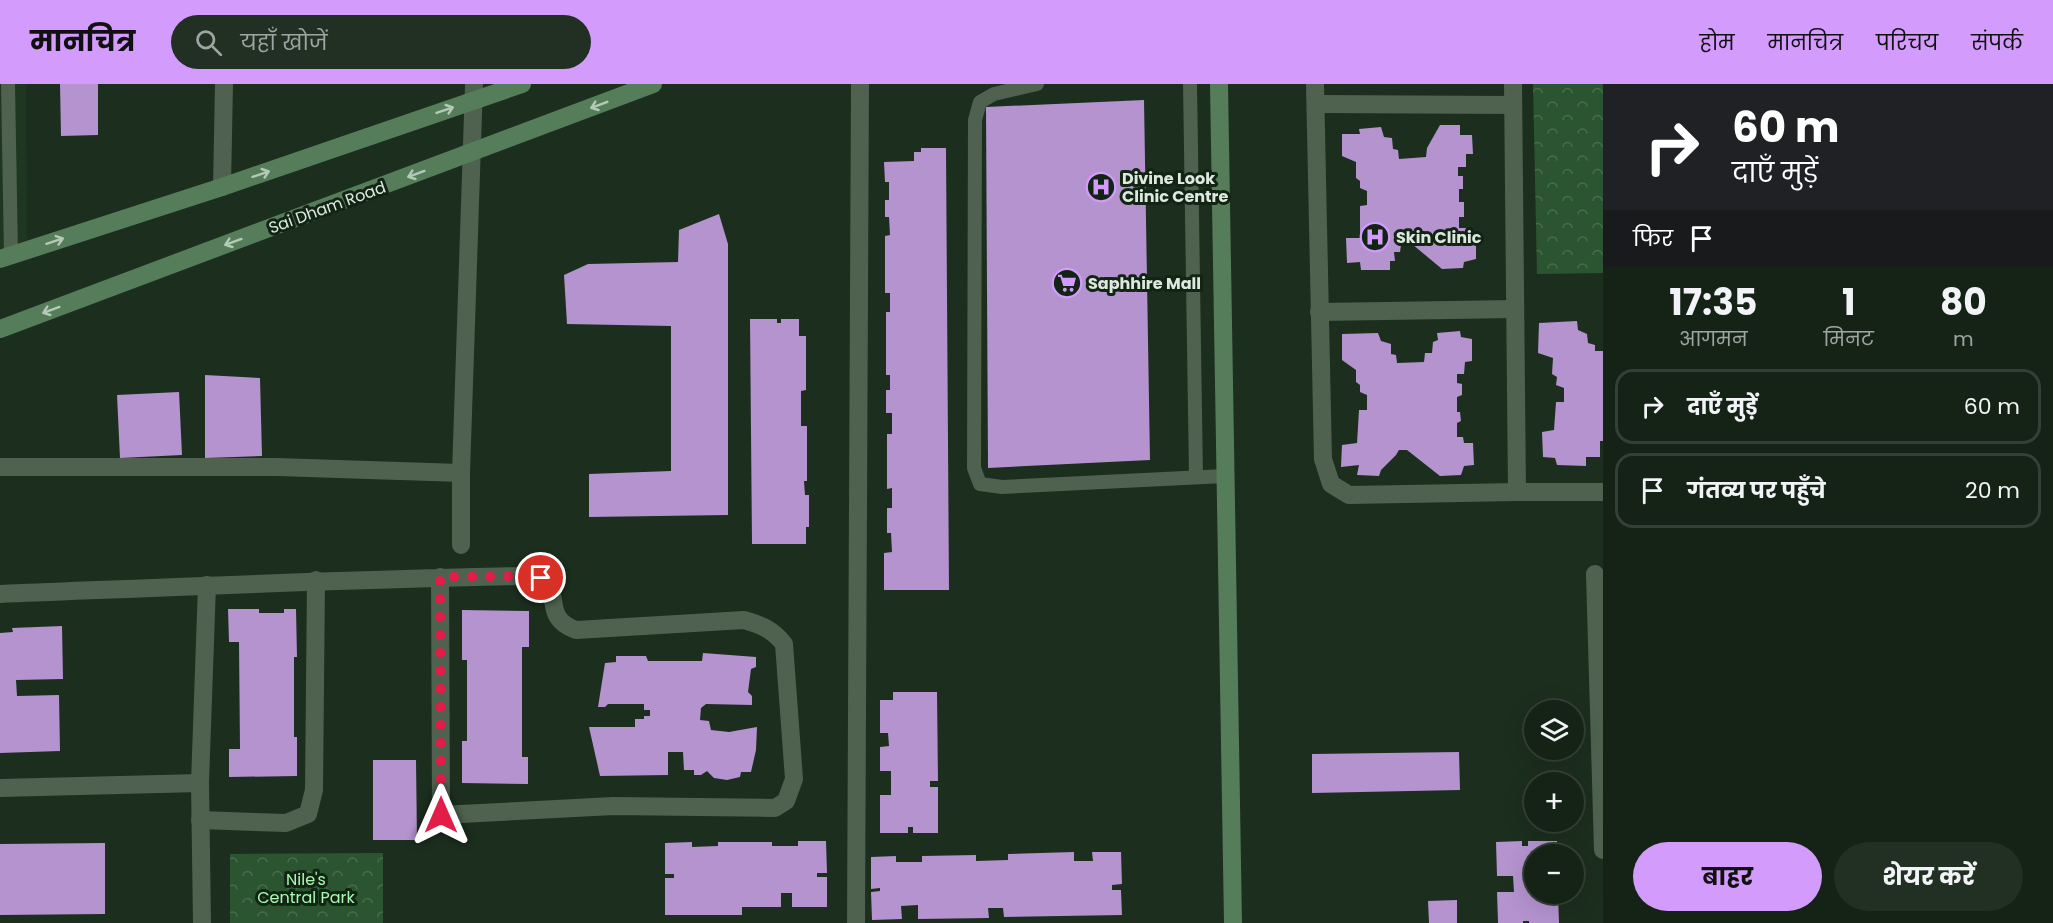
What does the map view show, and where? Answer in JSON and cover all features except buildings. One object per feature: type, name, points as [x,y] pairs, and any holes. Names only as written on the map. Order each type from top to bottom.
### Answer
[{"type":"street","points":[[222,187],[224,84]]},
{"type":"street","points":[[6,257],[222,187],[474,92],[522,84]]},
{"type":"street","name":"Sai Dham Road","points":[[0,329],[653,84]]},
{"type":"street","points":[[856,923],[860,84]]},
{"type":"street","points":[[1219,84],[1233,923]]},
{"type":"street","points":[[1315,84],[1323,459],[1331,484],[1349,495],[1603,492]]},
{"type":"street","points":[[1513,84],[1517,492]]},
{"type":"street","points":[[461,545],[461,472],[474,92]]},
{"type":"street","points":[[1316,104],[1513,105]]},
{"type":"street","points":[[1319,312],[1515,309]]},
{"type":"street","points":[[0,467],[255,467],[461,472]]},
{"type":"street","points":[[1595,574],[1600,640],[1603,850]]},
{"type":"street","points":[[0,594],[316,580],[440,577],[527,576],[541,578],[550,588],[556,617],[565,626],[576,630],[744,620],[761,624],[775,633],[784,644],[794,778],[786,801],[775,808],[613,806],[441,815],[440,577]]},
{"type":"street","points":[[200,820],[286,823],[308,814],[314,790],[316,580]]},
{"type":"street","points":[[202,923],[200,783],[207,585]]},
{"type":"street","points":[[0,788],[200,783]]},
{"type":"lane","points":[[6,257],[9,84]]},
{"type":"lane","points":[[1037,84],[994,94],[980,102],[975,120],[974,468],[980,484],[1002,487],[1225,476]]},
{"type":"lane","points":[[1190,84],[1196,477]]},
{"type":"shaded area","points":[[0,84],[26,84],[27,240],[0,251]]},
{"type":"green space","points":[[1533,84],[1603,84],[1603,273],[1537,274]]},
{"type":"green space","name":"Nile's Central Park","points":[[383,853],[383,923],[230,923],[230,854]]},
{"type":"place","name":"Divine Look Clinic Centre","points":[[1101,187]]},
{"type":"place","name":"Skin Clinic","points":[[1375,237]]},
{"type":"place","name":"Saphhire Mall","points":[[1067,283]]},
{"type":"route","points":[[441,815],[440,577],[527,576],[541,578]]}]
